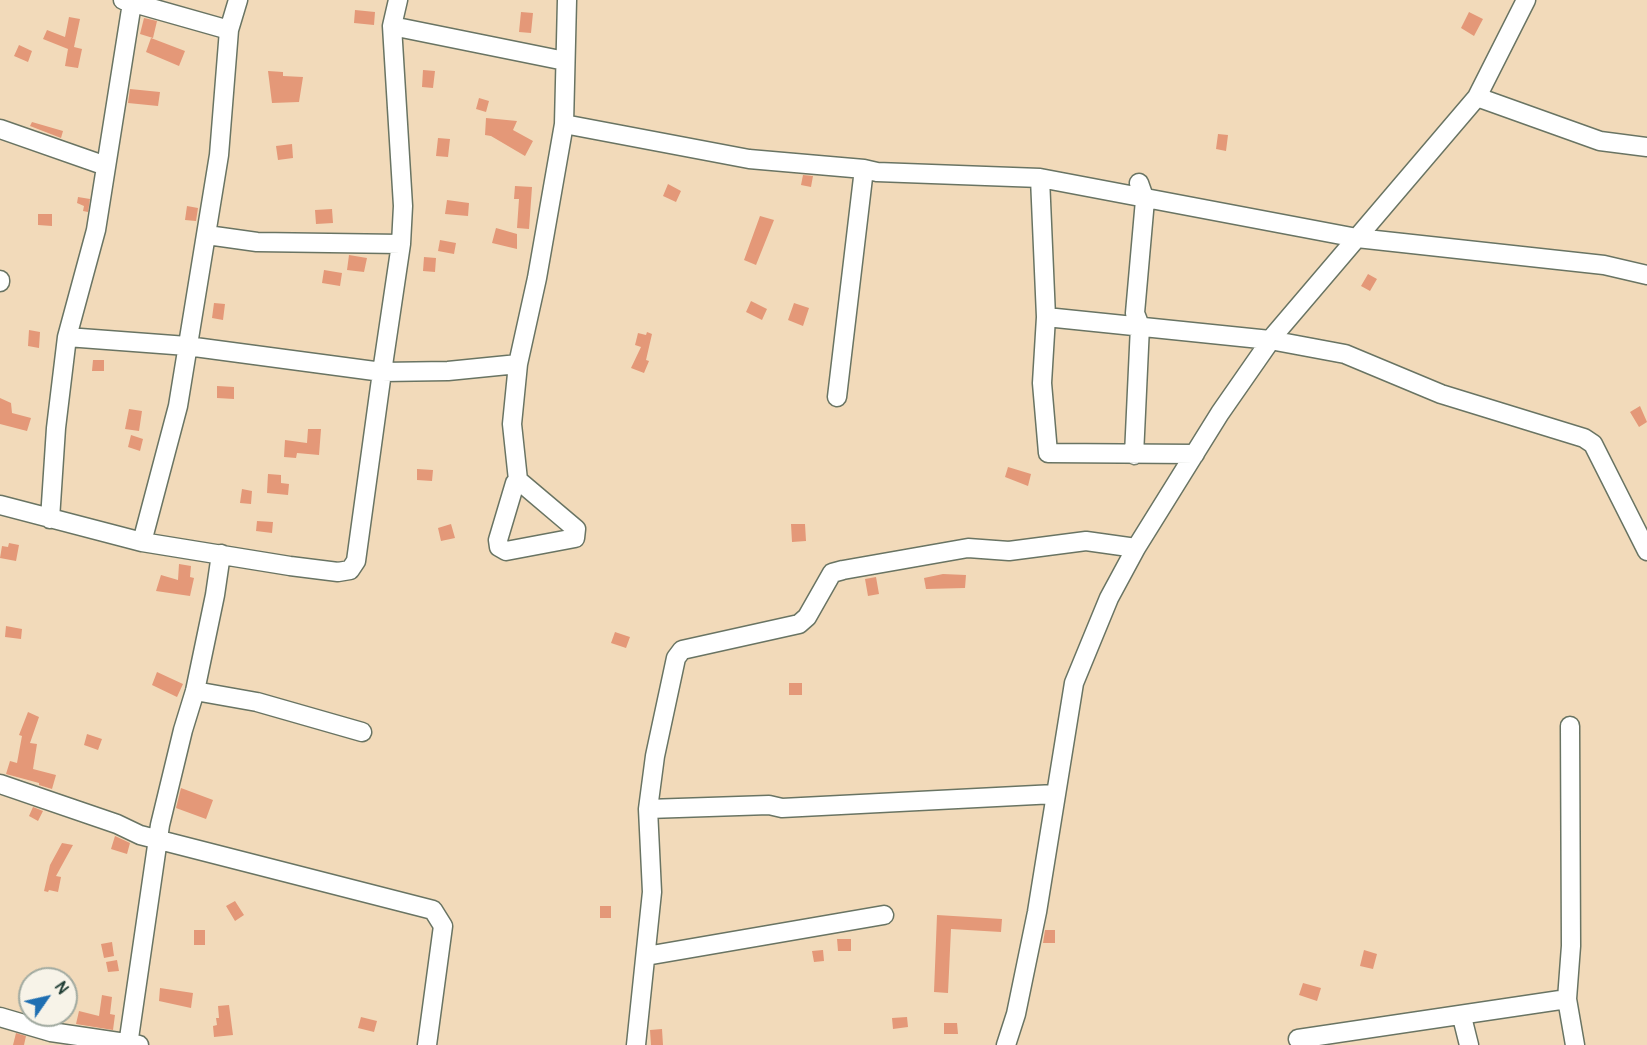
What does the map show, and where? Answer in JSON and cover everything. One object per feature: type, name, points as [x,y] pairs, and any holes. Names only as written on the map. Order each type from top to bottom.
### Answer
[{"type":"street","points":[[142,542],[171,437],[207,235],[219,155],[229,30],[238,0]]},
{"type":"street","points":[[0,505],[142,542],[319,570],[338,572],[350,570],[356,561],[401,244],[403,206],[392,26],[398,0]]},
{"type":"street","points":[[518,480],[576,529],[575,538],[506,551],[499,547],[498,540],[515,483],[518,480],[512,424],[518,364],[537,278],[564,124],[567,0]]},
{"type":"street","points":[[1006,1045],[1016,1014],[1035,923],[1074,682],[1109,598],[1136,548],[1270,340],[1477,97],[1526,0]]},
{"type":"street","points":[[50,519],[56,428],[67,336],[96,230],[127,2],[229,30]]},
{"type":"street","points":[[392,26],[565,61]]},
{"type":"street","points":[[1477,97],[1600,141],[1647,147]]},
{"type":"street","points":[[564,124],[749,159],[877,172],[1040,178],[1142,192],[1357,238],[1582,262],[1647,274]]},
{"type":"street","points":[[0,129],[106,166]]},
{"type":"street","points":[[837,398],[864,169]]},
{"type":"street","points":[[1040,178],[1046,317],[1042,383],[1048,453],[1195,454]]},
{"type":"street","points":[[1134,455],[1140,326],[1135,313],[1142,192]]},
{"type":"street","points":[[207,235],[257,242],[401,244]]},
{"type":"street","points":[[1046,317],[1270,340],[1346,354],[1441,394],[1584,438],[1593,444],[1647,551]]},
{"type":"street","points":[[67,336],[187,346],[382,372],[448,371],[518,364]]},
{"type":"street","points":[[636,1045],[652,892],[648,809],[655,756],[676,658],[682,650],[799,624],[807,617],[832,573],[843,570],[968,548],[1009,551],[1086,541],[1136,548]]},
{"type":"street","points":[[0,1017],[51,1032],[132,1045],[158,840],[183,730],[195,691],[221,554]]},
{"type":"street","points":[[195,691],[257,702],[362,732]]},
{"type":"street","points":[[1570,726],[1571,946],[1567,999],[1575,1045]]},
{"type":"street","points":[[0,784],[158,840],[421,904],[433,910],[443,926],[427,1045]]},
{"type":"street","points":[[648,809],[769,805],[782,808],[1056,794]]},
{"type":"street","points":[[646,956],[884,915]]},
{"type":"street","points":[[1298,1039],[1462,1017],[1567,999]]},
{"type":"street","points":[[1462,1017],[1469,1045]]},
{"type":"building","points":[[355,10],[375,12],[374,25],[354,23]]},
{"type":"building","points":[[521,12],[533,13],[531,33],[519,32]]},
{"type":"building","points":[[1469,12],[1483,19],[1474,36],[1461,28]]},
{"type":"building","points":[[69,17],[80,19],[74,47],[82,49],[78,68],[65,66],[68,49],[43,39],[47,30],[65,37]]},
{"type":"building","points":[[144,18],[157,21],[153,38],[140,34]]},
{"type":"building","points":[[151,38],[185,51],[179,66],[146,52]]},
{"type":"building","points":[[19,45],[32,51],[28,62],[14,56]]},
{"type":"building","points":[[423,70],[435,71],[433,88],[422,87]]},
{"type":"building","points":[[268,71],[283,72],[283,76],[303,77],[299,102],[272,103]]},
{"type":"building","points":[[130,89],[160,92],[158,106],[128,103]]},
{"type":"building","points":[[479,98],[489,101],[486,112],[476,109]]},
{"type":"building","points":[[486,118],[517,121],[513,130],[533,141],[525,156],[491,136],[485,135]]},
{"type":"building","points":[[32,122],[63,131],[61,138],[30,126]]},
{"type":"building","points":[[1218,134],[1228,135],[1226,151],[1216,149]]},
{"type":"building","points":[[438,138],[450,139],[448,157],[436,156]]},
{"type":"building","points":[[292,144],[293,158],[278,160],[276,146]]},
{"type":"building","points":[[803,175],[813,176],[811,187],[801,185]]},
{"type":"building","points":[[668,184],[681,191],[676,202],[663,196]]},
{"type":"building","points":[[515,186],[532,187],[529,229],[517,228],[519,199],[514,199]]},
{"type":"building","points":[[78,197],[90,199],[88,212],[83,211],[84,206],[77,203]]},
{"type":"building","points":[[447,200],[469,203],[468,216],[445,214]]},
{"type":"building","points":[[187,206],[198,208],[196,221],[185,220]]},
{"type":"building","points":[[332,209],[333,223],[316,224],[315,210]]},
{"type":"building","points":[[38,214],[52,214],[52,226],[38,225]]},
{"type":"building","points":[[760,216],[774,220],[756,265],[744,260]]},
{"type":"building","points":[[496,228],[517,234],[517,249],[492,243]]},
{"type":"building","points":[[440,240],[456,243],[454,254],[438,251]]},
{"type":"building","points":[[349,255],[367,258],[364,272],[347,270]]},
{"type":"building","points":[[424,257],[436,258],[435,272],[423,271]]},
{"type":"building","points":[[324,270],[342,273],[340,286],[322,283]]},
{"type":"building","points":[[1368,274],[1377,279],[1370,291],[1361,286]]},
{"type":"building","points":[[751,301],[767,309],[762,320],[746,312]]},
{"type":"building","points":[[214,303],[225,304],[223,320],[212,318]]},
{"type":"building","points":[[794,303],[809,308],[803,326],[788,320]]},
{"type":"building","points":[[29,330],[40,332],[39,348],[28,346]]},
{"type":"building","points":[[647,332],[652,334],[646,360],[649,361],[644,373],[631,368],[641,347],[635,345],[638,333],[646,335]]},
{"type":"building","points":[[93,360],[104,360],[104,371],[92,371]]},
{"type":"building","points":[[217,386],[234,387],[234,399],[217,398]]},
{"type":"building","points":[[0,398],[11,403],[12,413],[31,418],[27,431],[0,424]]},
{"type":"building","points":[[1640,406],[1647,422],[1639,427],[1630,412]]},
{"type":"building","points":[[129,409],[142,411],[139,431],[125,429]]},
{"type":"building","points":[[308,429],[321,429],[319,455],[297,453],[296,458],[284,457],[285,440],[307,443]]},
{"type":"building","points":[[131,435],[143,439],[140,451],[128,447]]},
{"type":"building","points":[[1008,467],[1031,474],[1028,486],[1005,477]]},
{"type":"building","points":[[417,469],[433,470],[432,481],[417,480]]},
{"type":"building","points":[[268,474],[281,475],[281,483],[289,484],[288,495],[267,493]]},
{"type":"building","points":[[242,489],[252,491],[251,504],[240,503]]},
{"type":"building","points":[[257,521],[273,522],[272,533],[256,531]]},
{"type":"building","points":[[451,524],[455,538],[441,541],[438,528]]},
{"type":"building","points":[[791,524],[805,524],[806,541],[792,542]]},
{"type":"building","points":[[9,543],[19,545],[16,561],[0,558],[2,546],[8,547]]},
{"type":"building","points":[[179,564],[191,566],[190,577],[194,578],[190,596],[156,591],[161,575],[178,580]]},
{"type":"building","points":[[943,574],[966,575],[965,588],[926,589],[924,578]]},
{"type":"building","points":[[876,577],[879,594],[868,596],[865,579]]},
{"type":"building","points":[[6,626],[22,629],[21,639],[5,637]]},
{"type":"building","points":[[615,632],[630,637],[626,648],[611,643]]},
{"type":"building","points":[[157,672],[183,684],[177,697],[152,685]]},
{"type":"building","points":[[789,683],[802,683],[802,695],[789,695]]},
{"type":"building","points":[[28,712],[39,717],[30,743],[37,744],[33,769],[56,775],[52,789],[6,774],[10,761],[17,763],[22,736],[19,735]]},
{"type":"building","points":[[87,734],[102,739],[98,750],[84,745]]},
{"type":"building","points":[[181,788],[213,800],[206,819],[176,808]]},
{"type":"building","points":[[33,807],[43,811],[38,821],[29,816]]},
{"type":"building","points":[[115,836],[130,843],[127,854],[111,849]]},
{"type":"building","points":[[62,843],[73,845],[56,876],[61,877],[58,892],[44,891],[50,865]]},
{"type":"building","points":[[235,901],[244,915],[235,921],[226,906]]},
{"type":"building","points":[[600,906],[611,906],[611,918],[600,918]]},
{"type":"building","points":[[937,915],[1002,919],[1001,932],[951,929],[948,993],[934,992]]},
{"type":"building","points":[[194,930],[205,930],[205,945],[194,945]]},
{"type":"building","points":[[1045,930],[1055,930],[1055,943],[1043,943]]},
{"type":"building","points":[[837,939],[851,939],[851,951],[838,951]]},
{"type":"building","points":[[112,942],[114,956],[104,958],[101,944]]},
{"type":"building","points":[[823,950],[824,961],[814,962],[812,951]]},
{"type":"building","points":[[1364,950],[1377,954],[1373,969],[1360,966]]},
{"type":"building","points":[[117,960],[119,971],[108,972],[106,962]]},
{"type":"building","points":[[1303,983],[1321,988],[1317,1001],[1299,995]]},
{"type":"building","points":[[160,988],[193,993],[191,1008],[159,1001]]},
{"type":"building","points":[[102,995],[112,997],[110,1014],[115,1015],[113,1030],[78,1024],[79,1011],[99,1016]]},
{"type":"building","points":[[229,1005],[233,1035],[214,1037],[213,1026],[217,1025],[216,1018],[219,1018],[218,1006]]},
{"type":"building","points":[[361,1017],[377,1021],[374,1032],[358,1028]]},
{"type":"building","points":[[907,1017],[908,1027],[893,1029],[892,1018]]},
{"type":"building","points":[[944,1023],[957,1023],[958,1034],[944,1034]]},
{"type":"building","points":[[662,1029],[663,1045],[651,1045],[650,1030]]},
{"type":"building","points":[[16,1033],[26,1036],[24,1045],[13,1045]]}]
